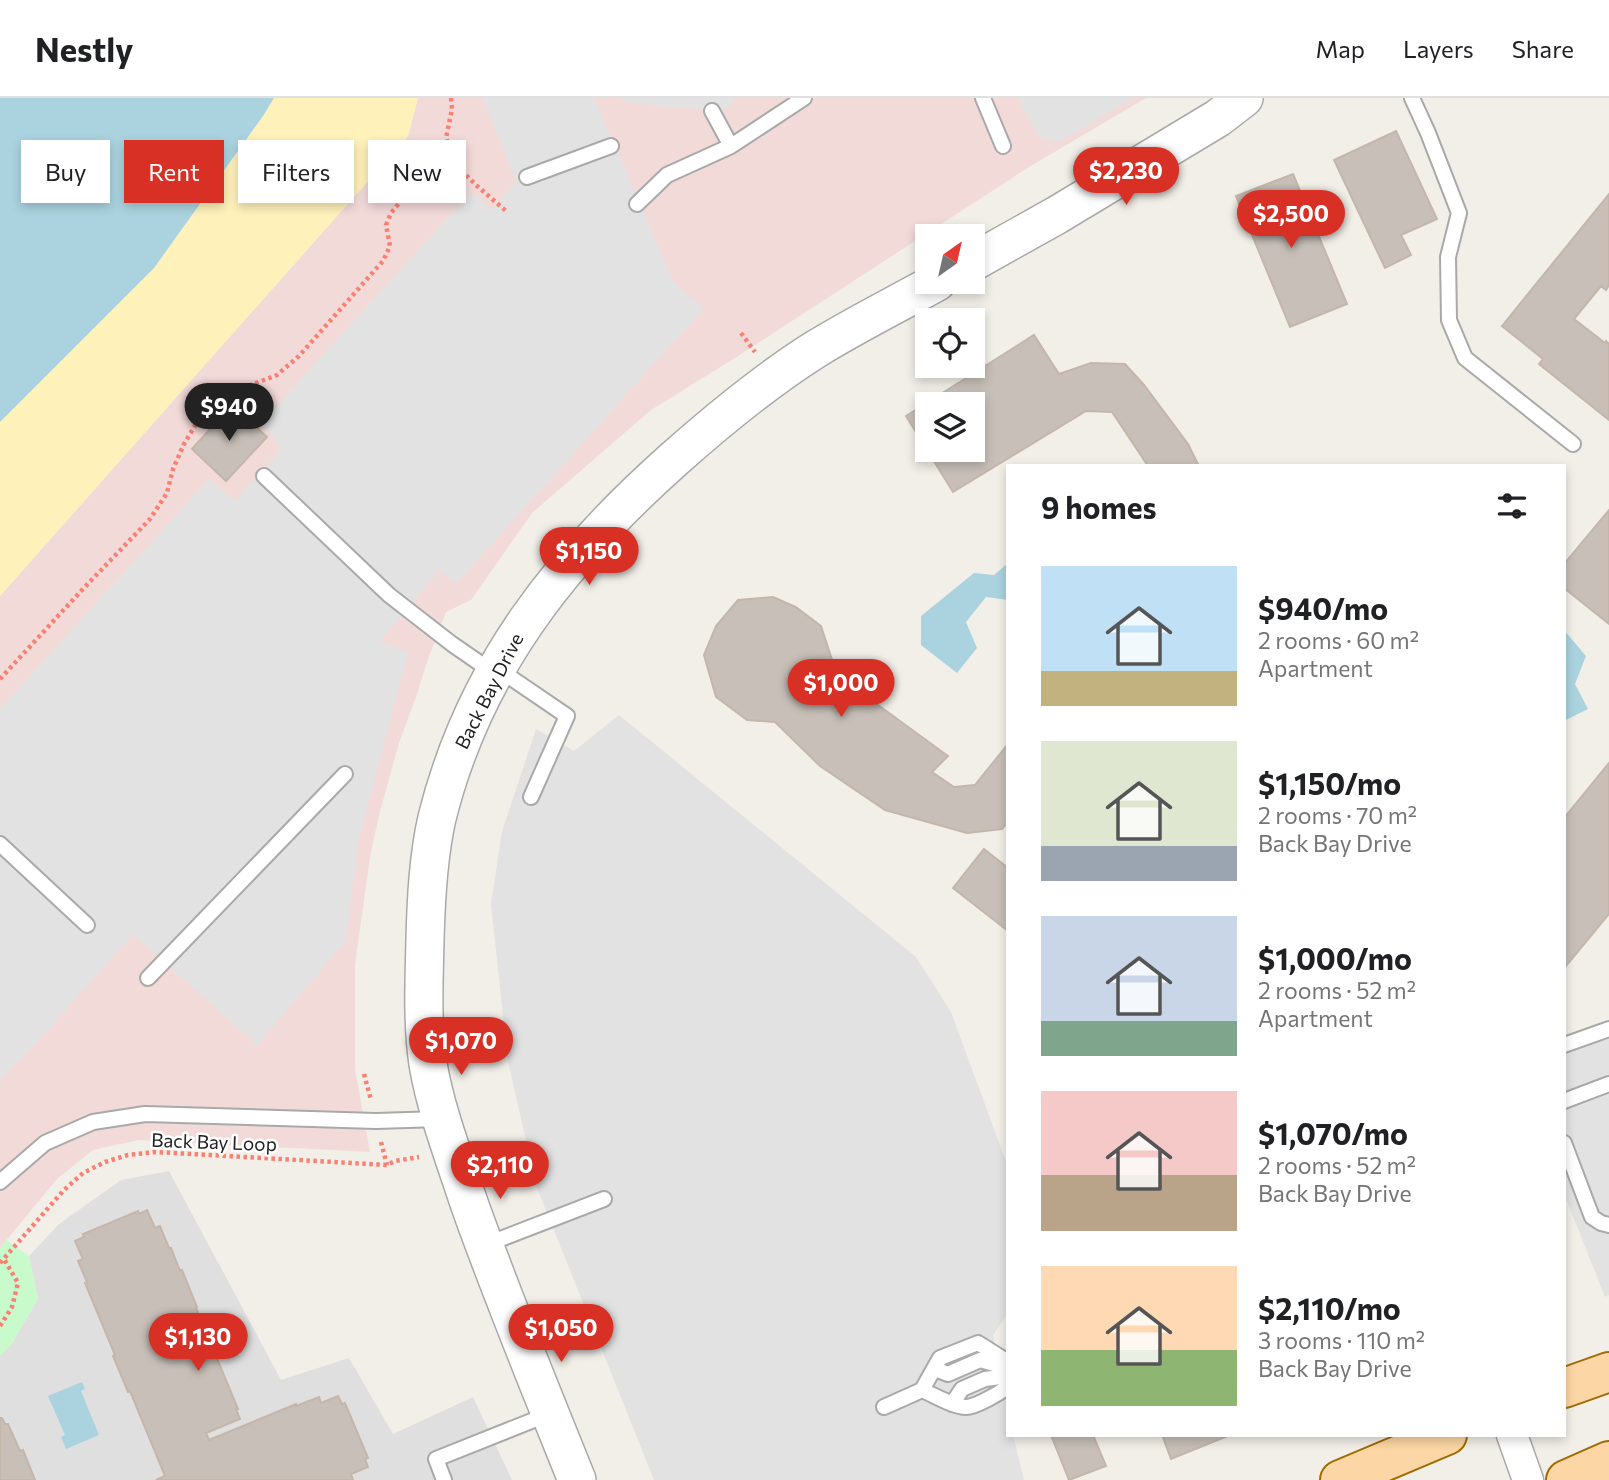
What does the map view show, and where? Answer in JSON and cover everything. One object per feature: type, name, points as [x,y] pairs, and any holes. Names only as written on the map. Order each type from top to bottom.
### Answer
[{"type":"main road","points":[[1566,1387],[1609,1372]]},
{"type":"main road","points":[[1340,1480],[1442,1437]]},
{"type":"main road","points":[[1566,1480],[1609,1461]]},
{"type":"street","points":[[985,255],[1218,118],[1244,98]]},
{"type":"street","name":"Back Bay Drive","points":[[577,1480],[492,1269],[446,1136],[428,1065],[423,1014],[426,896],[436,821],[471,718],[520,629],[557,579],[633,496],[718,420],[816,349],[915,294]]},
{"type":"street","points":[[1513,1437],[1528,1480]]},
{"type":"lane","points":[[637,204],[667,175],[731,146],[804,98]]},
{"type":"lane","points":[[983,98],[1003,146]]},
{"type":"lane","points":[[1412,98],[1459,213],[1448,257],[1449,320],[1465,358],[1573,444]]},
{"type":"lane","points":[[712,111],[731,146]]},
{"type":"lane","points":[[527,177],[611,146]]},
{"type":"lane","points":[[264,476],[389,595],[452,644],[567,716],[531,797]]},
{"type":"lane","points":[[148,978],[345,774]]},
{"type":"lane","points":[[0,844],[87,925]]},
{"type":"lane","points":[[1566,1044],[1609,1029]]},
{"type":"lane","points":[[1566,1100],[1609,1084]]},
{"type":"lane","points":[[0,1182],[45,1143],[93,1122],[145,1114],[376,1121],[442,1119]]},
{"type":"lane","points":[[1566,1148],[1592,1217],[1609,1225]]},
{"type":"lane","points":[[484,1246],[604,1199]]},
{"type":"lane","points":[[884,1407],[922,1390],[940,1358],[978,1343],[1006,1361]]},
{"type":"lane","points":[[935,1369],[948,1374],[980,1360],[1006,1367]]},
{"type":"lane","points":[[953,1404],[962,1389],[985,1379],[1006,1376]]},
{"type":"lane","points":[[922,1390],[953,1404],[967,1407],[993,1397],[1006,1388]]},
{"type":"lane","points":[[444,1480],[436,1459],[550,1413]]},
{"type":"path","points":[[447,140],[451,98]]},
{"type":"path","points":[[466,175],[506,211]]},
{"type":"path","points":[[0,679],[149,519],[167,493],[173,469],[199,419],[219,401],[285,369],[383,261],[390,246],[386,225],[399,203]]},
{"type":"path","name":"Back Bay Loop","points":[[2,1261],[64,1190],[83,1173],[128,1154],[156,1152],[387,1165]]},
{"type":"path","points":[[0,1326],[12,1307],[18,1283],[2,1261]]},
{"type":"shaded area","points":[[418,98],[1146,98],[1029,167],[941,224],[915,224],[915,241],[651,410],[532,513],[471,600],[446,612],[399,743],[370,857],[355,965],[355,1069],[370,1152],[139,1140],[93,1150],[57,1179],[0,1248],[0,596],[349,203],[354,203],[354,197],[368,181],[368,203],[466,203],[466,140],[404,140],[408,136]]},
{"type":"shaded area","points":[[483,98],[594,98],[674,283],[704,308],[457,583],[439,571],[380,641],[408,652],[359,838],[345,942],[257,1045],[133,934],[0,1081],[0,709],[209,479],[235,501],[282,447],[261,423],[461,203],[466,203],[466,198],[471,192],[492,210],[516,181]]},
{"type":"shaded area","points":[[621,98],[735,98],[727,109],[676,108],[622,101]]},
{"type":"shaded area","points":[[1017,98],[1134,98],[1058,142],[1040,137]]},
{"type":"shaded area","points":[[619,715],[916,957],[951,1012],[1006,1162],[1006,1316],[993,1335],[1006,1403],[1006,1437],[1013,1437],[1024,1480],[654,1480],[537,1188],[508,1062],[491,904],[502,831],[536,729],[574,751]]},
{"type":"shaded area","points":[[1609,1028],[1609,1295],[1605,1297],[1566,1199],[1566,1046]]},
{"type":"shaded area","points":[[169,1171],[281,1380],[349,1358],[393,1434],[473,1397],[512,1480],[0,1480],[0,1356],[11,1345],[38,1299],[29,1256],[59,1224],[121,1180]]},
{"type":"sand","points":[[274,98],[418,98],[408,136],[404,140],[368,140],[368,181],[354,197],[354,140],[246,140]]},
{"type":"sand","points":[[238,151],[238,203],[349,203],[0,596],[0,422],[154,268],[201,203],[224,203],[224,170]]},
{"type":"green space","points":[[6,1240],[29,1256],[38,1299],[11,1345],[0,1356],[0,1248]]},
{"type":"water","points":[[0,98],[274,98],[246,140],[238,140],[238,151],[224,170],[224,140],[124,140],[124,203],[201,203],[154,268],[0,422]]},
{"type":"water","points":[[1006,565],[1006,600],[986,597],[966,622],[977,648],[957,673],[921,645],[921,616],[974,573],[994,575]]},
{"type":"water","points":[[1566,632],[1586,656],[1575,684],[1588,709],[1566,720]]},
{"type":"water","points":[[82,1382],[85,1389],[81,1391],[99,1435],[66,1449],[61,1437],[65,1435],[48,1396]]},
{"type":"building","points":[[1396,131],[1437,219],[1401,235],[1411,255],[1385,268],[1334,160]]},
{"type":"building","points":[[1293,174],[1347,304],[1290,327],[1236,196]]},
{"type":"building","points":[[1609,194],[1609,285],[1606,290],[1601,286],[1574,319],[1609,344],[1609,420],[1539,364],[1543,359],[1502,326]]},
{"type":"building","points":[[1034,335],[1059,374],[1091,363],[1125,364],[1188,444],[1198,464],[1147,464],[1112,412],[1086,411],[953,492],[934,462],[985,462],[985,392],[944,392],[966,378],[985,378],[985,366]]},
{"type":"building","points":[[232,405],[267,437],[226,481],[192,449]]},
{"type":"building","points":[[915,410],[915,431],[906,416]]},
{"type":"building","points":[[1609,510],[1609,624],[1566,590],[1566,562]]},
{"type":"building","points":[[773,597],[796,607],[821,626],[837,675],[948,756],[932,772],[954,787],[975,785],[1006,746],[1006,824],[1002,829],[967,833],[885,810],[820,766],[775,722],[747,720],[716,697],[704,655],[716,626],[738,600]]},
{"type":"building","points":[[1609,763],[1609,914],[1566,966],[1566,816]]},
{"type":"building","points":[[984,849],[1006,866],[1006,929],[953,888]]},
{"type":"building","points":[[147,1210],[155,1228],[160,1226],[180,1271],[182,1270],[238,1409],[240,1419],[206,1433],[209,1440],[296,1404],[319,1397],[321,1403],[338,1396],[342,1404],[345,1403],[368,1458],[365,1459],[368,1467],[351,1474],[353,1480],[156,1480],[165,1476],[85,1283],[87,1282],[78,1261],[83,1259],[75,1241],[84,1237],[83,1234],[138,1211],[139,1214]]},
{"type":"building","points":[[0,1418],[8,1424],[20,1451],[23,1450],[35,1480],[0,1480]]},
{"type":"building","points":[[1052,1437],[1094,1437],[1106,1466],[1069,1480]]},
{"type":"building","points":[[1163,1437],[1225,1437],[1171,1459]]}]
